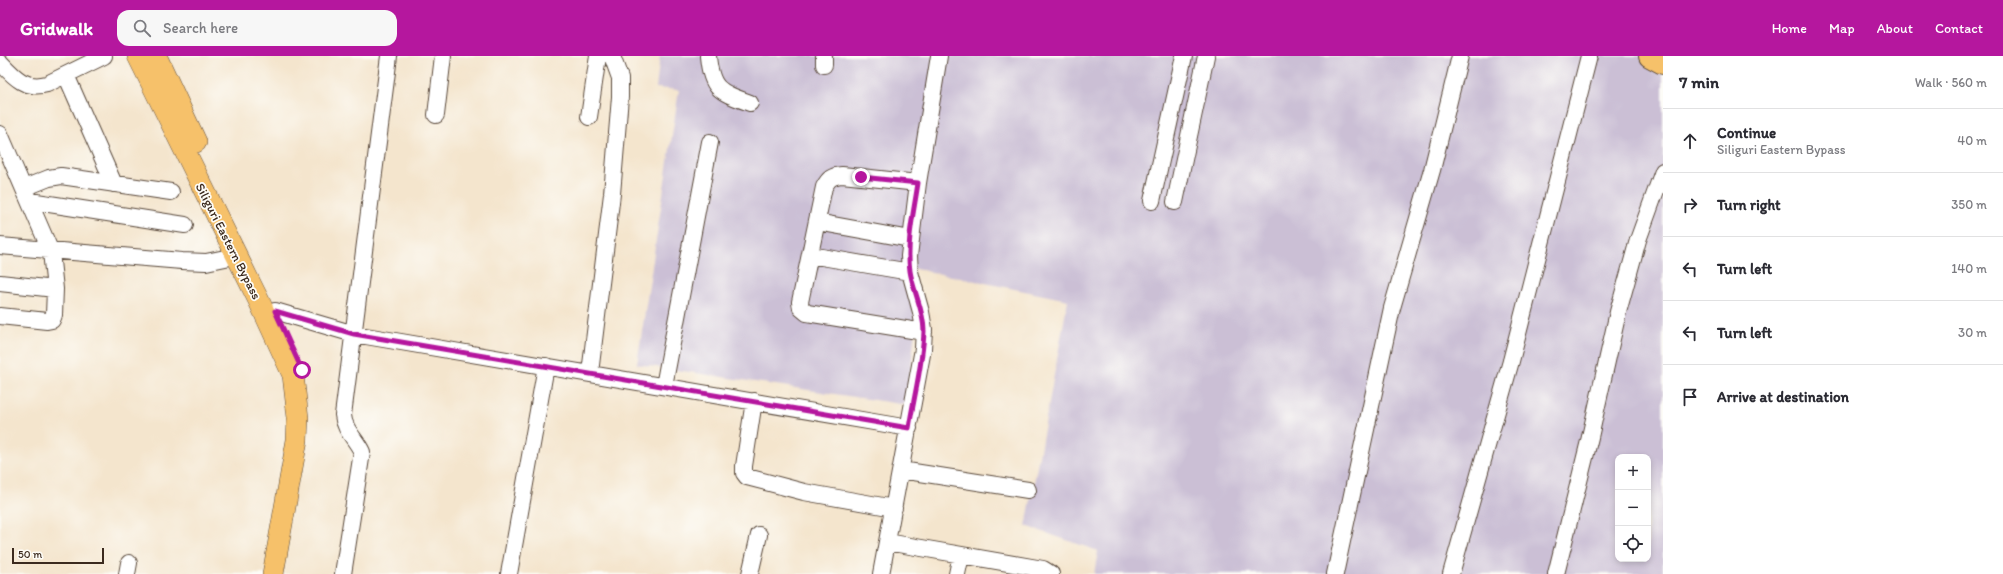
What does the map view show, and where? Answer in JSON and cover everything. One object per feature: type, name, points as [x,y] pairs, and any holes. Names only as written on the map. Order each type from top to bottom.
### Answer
[{"type":"highway","points":[[1650,56],[1663,63]]},
{"type":"main road","name":"Siliguri Eastern Bypass","points":[[138,56],[235,256],[259,301],[293,375],[296,396],[297,440],[273,574]]},
{"type":"main road","name":"Siliguri Eastern Bypass","points":[[156,56],[302,370],[308,391],[309,407],[304,466],[285,574]]},
{"type":"street","points":[[0,62],[18,80],[31,86],[39,87],[104,56]]},
{"type":"street","points":[[343,574],[362,461],[362,452],[358,443],[344,423],[389,56]]},
{"type":"street","points":[[436,115],[443,56]]},
{"type":"street","points":[[589,117],[598,56]]},
{"type":"street","points":[[590,373],[612,194],[620,97],[620,78],[612,56]]},
{"type":"street","points":[[708,56],[709,72],[714,84],[720,90],[750,103]]},
{"type":"street","points":[[881,574],[909,428],[924,332],[921,312],[910,272],[909,256],[918,183],[939,56]]},
{"type":"street","points":[[1152,201],[1184,56]]},
{"type":"street","points":[[1174,202],[1206,56]]},
{"type":"street","points":[[1335,574],[1392,308],[1432,170],[1460,56]]},
{"type":"street","points":[[1451,574],[1510,361],[1589,56]]},
{"type":"street","points":[[66,75],[114,184]]},
{"type":"street","points":[[0,134],[52,252],[55,289],[54,315],[52,320],[47,321],[0,316]]},
{"type":"street","points":[[664,386],[710,142]]},
{"type":"street","points":[[1556,574],[1590,437],[1618,312],[1638,240],[1663,171]]},
{"type":"street","points":[[27,195],[49,178],[61,176],[171,192]]},
{"type":"street","points":[[918,183],[834,176],[828,180],[824,187],[800,302],[802,311],[924,332]]},
{"type":"street","points":[[27,195],[185,226]]},
{"type":"street","points":[[817,222],[910,239]]},
{"type":"street","points":[[2,244],[52,252],[206,262],[235,256]]},
{"type":"street","points":[[810,256],[910,272]]},
{"type":"street","points":[[0,283],[55,289]]},
{"type":"street","points":[[275,311],[354,334],[909,428]]},
{"type":"street","points":[[509,574],[546,366]]},
{"type":"street","points":[[754,401],[744,466],[744,473],[747,477],[804,492],[894,508]]},
{"type":"street","points":[[901,470],[1028,490]]},
{"type":"street","points":[[750,574],[759,535]]},
{"type":"street","points":[[887,542],[1043,569],[1051,574]]},
{"type":"street","points":[[957,574],[961,554]]},
{"type":"shaded area","points":[[660,56],[1663,56],[1663,574],[1094,574],[1098,551],[1026,526],[1068,300],[902,266],[916,321],[907,405],[637,364],[679,90],[656,88]]},
{"type":"route","points":[[302,370],[275,311],[354,334],[909,428],[924,329],[910,272],[909,256],[918,183],[861,177]]}]
